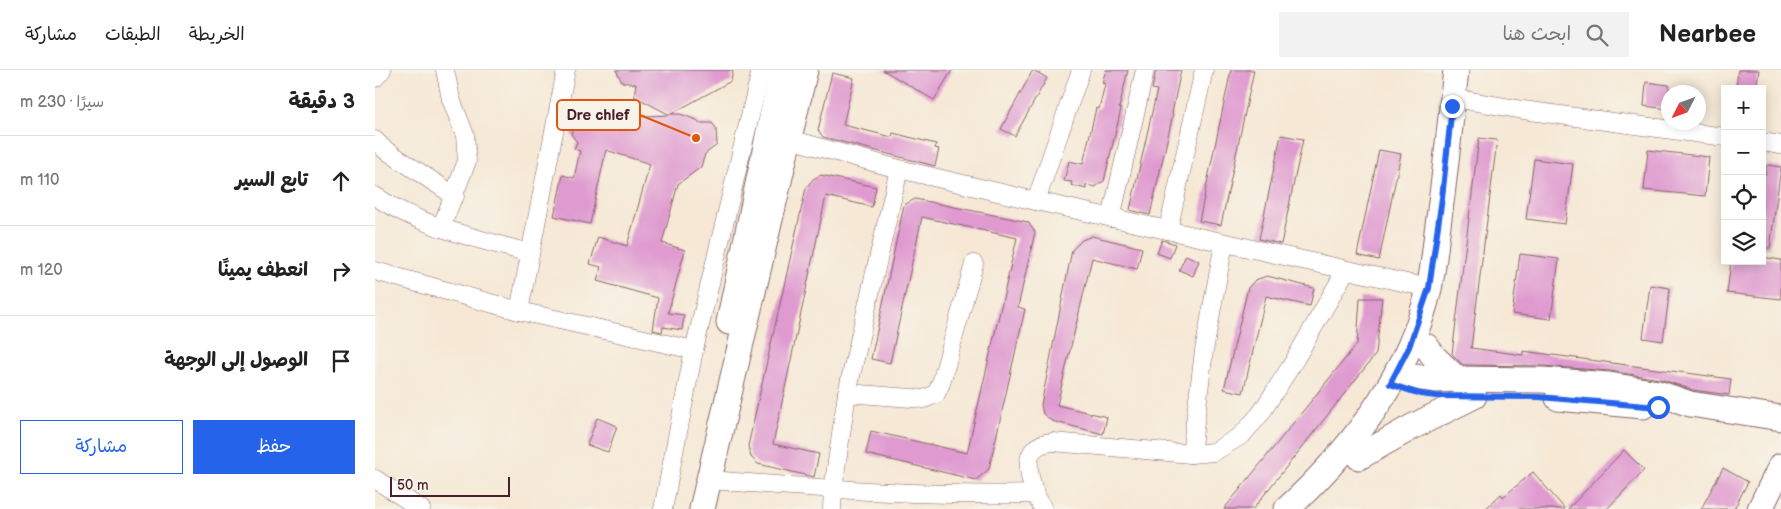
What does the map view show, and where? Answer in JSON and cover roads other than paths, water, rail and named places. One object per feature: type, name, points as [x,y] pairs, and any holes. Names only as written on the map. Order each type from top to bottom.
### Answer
[{"type":"main road","points":[[702,509],[779,136],[783,70]]},
{"type":"main road","points":[[688,509],[762,168],[779,136],[805,70]]},
{"type":"main road","points":[[1287,509],[1317,482],[1402,381],[1429,288],[1442,198],[1456,70]]},
{"type":"main road","points":[[1311,509],[1359,457],[1402,381],[1426,346],[1443,290],[1453,222],[1468,70]]},
{"type":"main road","points":[[1426,346],[1435,358],[1457,378]]},
{"type":"main road","points":[[1402,381],[1457,378],[1542,380],[1609,385],[1658,393],[1690,404],[1781,418]]},
{"type":"main road","points":[[1402,381],[1420,394],[1436,396],[1539,397],[1658,407],[1690,404]]},
{"type":"main road","points":[[1359,457],[1421,422],[1474,396]]},
{"type":"main road","points":[[1760,509],[1781,466]]},
{"type":"street","points":[[375,78],[382,70]]},
{"type":"street","points":[[441,228],[467,161],[465,135],[451,99],[445,70]]},
{"type":"street","points":[[519,311],[565,70]]},
{"type":"street","points":[[663,509],[694,350],[761,70]]},
{"type":"street","points":[[1036,201],[1081,70]]},
{"type":"street","points":[[1111,218],[1145,70]]},
{"type":"street","points":[[1168,230],[1204,70]]},
{"type":"street","points":[[1465,100],[1523,110],[1721,136]]},
{"type":"street","points":[[779,136],[899,169],[1429,288]]},
{"type":"street","points":[[375,140],[384,149],[455,196]]},
{"type":"street","points":[[1766,143],[1781,145]]},
{"type":"street","points":[[832,509],[833,489],[847,394],[899,169]]},
{"type":"street","points":[[375,196],[395,209],[441,228],[529,253]]},
{"type":"street","points":[[1191,454],[1204,351],[1224,243]]},
{"type":"street","points":[[847,394],[924,399],[936,394],[941,383],[974,264]]},
{"type":"street","points":[[708,480],[833,489],[982,495],[1039,502],[1028,462],[1031,452],[1043,442],[1191,454],[1214,452],[1242,435],[1261,413],[1293,363],[1346,270]]},
{"type":"street","points":[[375,271],[519,311],[694,350]]},
{"type":"street","points":[[375,479],[421,509]]},
{"type":"place","name":"Dre chlef","points":[[696,138]]}]
